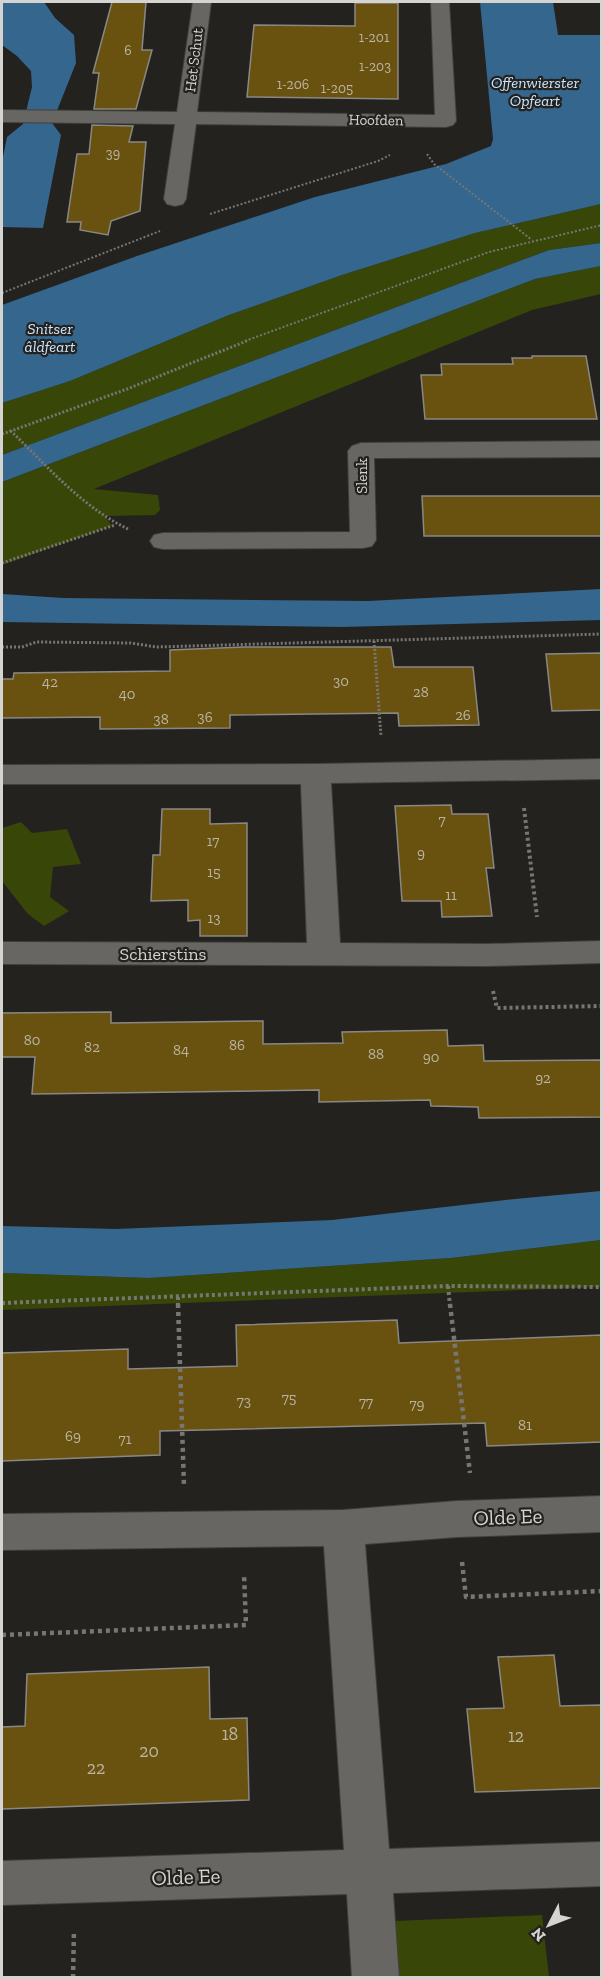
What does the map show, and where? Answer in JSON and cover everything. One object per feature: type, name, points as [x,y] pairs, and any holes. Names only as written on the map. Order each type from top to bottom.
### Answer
[{"type":"street","name":"Het Schut","points":[[186,118],[202,2]]},
{"type":"street","name":"Hoofden","points":[[3,116],[446,121],[440,2]]},
{"type":"street","points":[[175,199],[186,118]]},
{"type":"street","name":"Slenk","points":[[163,541],[363,540],[361,451],[602,449]]},
{"type":"street","points":[[2,774],[316,774],[602,769]]},
{"type":"street","points":[[316,774],[324,955]]},
{"type":"street","name":"Schierstins","points":[[2,953],[486,955],[602,952]]},
{"type":"street","name":"Olde Ee","points":[[2,1532],[185,1528],[343,1528],[467,1519],[602,1514]]},
{"type":"street","points":[[343,1528],[376,1977]]},
{"type":"street","name":"Olde Ee","points":[[2,1883],[602,1864]]},
{"type":"path","points":[[208,215],[369,165],[390,155],[399,120]]},
{"type":"path","points":[[434,164],[532,240]]},
{"type":"path","points":[[2,434],[127,389],[202,357],[489,252],[602,225]]},
{"type":"path","points":[[2,293],[43,275],[161,231]]},
{"type":"path","points":[[11,431],[115,525],[163,541]]},
{"type":"path","points":[[2,563],[115,525]]},
{"type":"path","points":[[2,647],[22,647],[36,642],[131,643],[156,647],[602,634]]},
{"type":"path","points":[[374,641],[383,773]]},
{"type":"path","points":[[519,771],[542,953]]},
{"type":"path","points":[[486,955],[496,1008],[602,1006]]},
{"type":"path","points":[[2,1303],[448,1286],[602,1287]]},
{"type":"path","points":[[448,1286],[467,1519],[466,1597],[602,1591]]},
{"type":"path","points":[[178,1297],[185,1528]]},
{"type":"path","points":[[2,1635],[246,1625],[243,1528]]},
{"type":"green space","points":[[601,204],[601,243],[549,250],[2,455],[2,403],[70,381],[229,315],[342,275],[475,233]]},
{"type":"green space","points":[[601,266],[601,294],[532,310],[94,489],[158,495],[160,510],[155,515],[105,516],[112,526],[2,565],[2,482],[535,279]]},
{"type":"green space","points":[[21,822],[32,833],[67,829],[81,864],[53,867],[50,897],[69,911],[44,926],[28,914],[2,881],[2,828]]},
{"type":"green space","points":[[601,1240],[601,1287],[2,1310],[2,1273],[149,1278],[451,1258]]},
{"type":"green space","points":[[542,1915],[549,1977],[399,1977],[394,1921]]},
{"type":"water","points":[[2,2],[44,2],[55,18],[74,35],[76,63],[52,123],[61,135],[43,228],[2,227],[2,162],[7,137],[23,124],[32,87],[31,71],[17,56],[2,45]]},
{"type":"water","name":"Snitser âldfeart","points":[[480,2],[553,2],[558,35],[601,35],[601,204],[475,233],[342,275],[229,315],[70,381],[2,403],[2,305],[137,256],[315,197],[446,164],[491,146],[493,139]]},
{"type":"water","points":[[601,243],[601,266],[535,279],[2,482],[2,455],[549,250]]},
{"type":"water","points":[[601,589],[601,620],[342,627],[2,622],[2,594],[63,598],[368,601]]},
{"type":"water","points":[[601,1191],[601,1240],[451,1258],[149,1278],[2,1273],[2,1226],[116,1229],[332,1220]]},
{"type":"building","points":[[112,2],[146,2],[142,50],[152,50],[136,109],[94,109],[99,73],[93,73]]},
{"type":"building","points":[[355,3],[398,3],[398,99],[247,97],[254,25],[355,26]]},
{"type":"building","points":[[92,125],[133,126],[129,142],[146,142],[140,211],[111,221],[108,235],[80,230],[81,222],[67,222],[77,154],[89,154]]},
{"type":"building","points":[[532,356],[586,356],[597,419],[425,419],[421,375],[442,375],[441,364],[513,364],[512,358],[532,358]]},
{"type":"building","points":[[422,496],[602,496],[602,536],[424,536]]},
{"type":"building","points":[[244,647],[391,647],[394,667],[473,667],[479,725],[399,726],[398,713],[230,715],[230,728],[100,729],[100,717],[2,718],[2,679],[13,679],[14,673],[170,671],[170,650]]},
{"type":"building","points":[[602,653],[602,710],[552,711],[546,654]]},
{"type":"building","points":[[451,805],[452,814],[488,814],[494,868],[486,868],[492,916],[442,917],[441,901],[402,901],[395,806]]},
{"type":"building","points":[[162,809],[210,809],[210,824],[247,823],[247,936],[200,936],[200,920],[188,921],[188,900],[151,901],[153,855],[160,855]]},
{"type":"building","points":[[111,1012],[111,1023],[263,1021],[263,1044],[343,1043],[342,1032],[447,1030],[448,1046],[483,1045],[484,1061],[602,1060],[602,1117],[479,1118],[478,1107],[431,1106],[430,1100],[319,1102],[319,1090],[32,1094],[35,1057],[2,1057],[2,1013]]},
{"type":"building","points":[[397,1320],[399,1343],[602,1335],[602,1442],[487,1446],[485,1423],[160,1431],[160,1455],[2,1461],[2,1353],[128,1349],[128,1369],[237,1366],[236,1325]]},
{"type":"building","points":[[554,1655],[560,1706],[602,1705],[602,1788],[475,1792],[467,1709],[504,1708],[498,1657]]},
{"type":"building","points":[[209,1667],[210,1719],[247,1718],[249,1800],[2,1809],[2,1727],[25,1726],[27,1674]]},
{"type":"water label","name":"Offenwierster Opfeart","points":[[535,91]]}]
